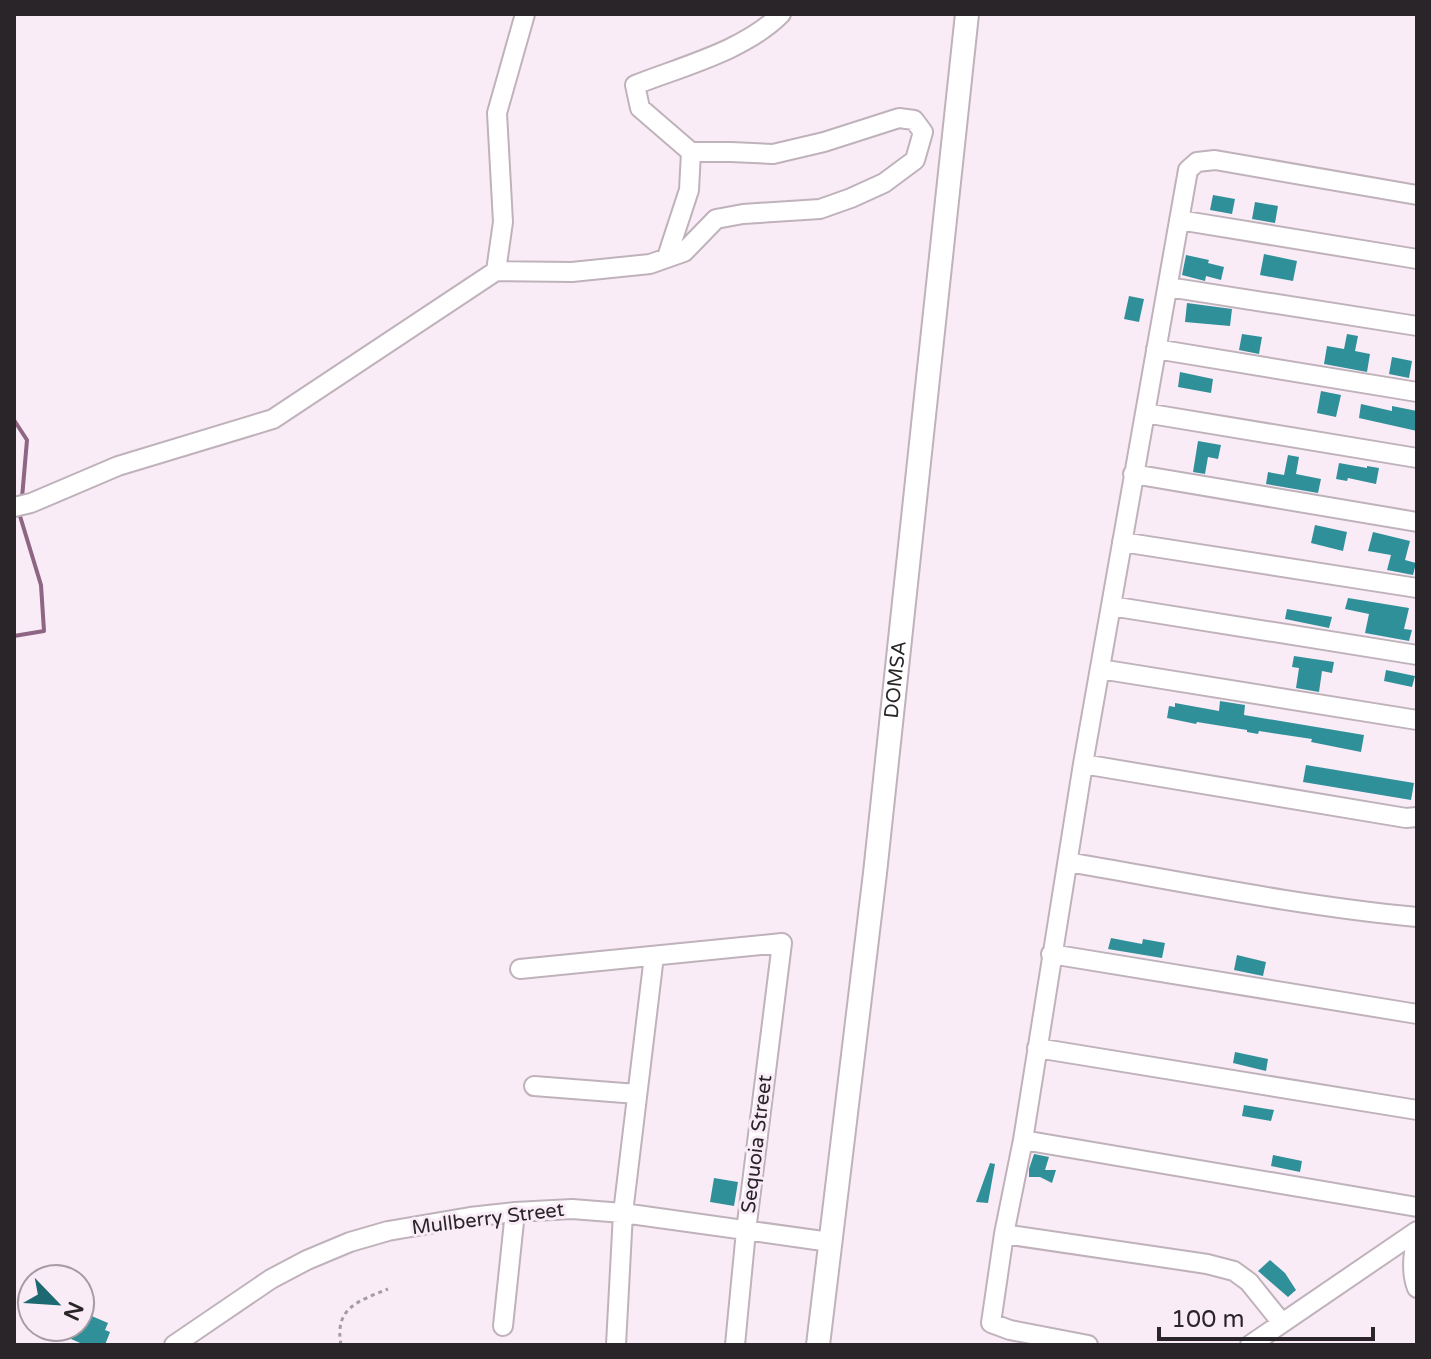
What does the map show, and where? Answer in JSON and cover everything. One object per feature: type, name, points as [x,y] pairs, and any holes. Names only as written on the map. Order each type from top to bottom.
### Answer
[{"type":"main road","name":"DOMSA","points":[[818,1345],[875,873],[967,14]]},
{"type":"street","points":[[496,271],[503,222],[497,113],[525,14]]},
{"type":"street","points":[[23,505],[118,466],[273,419],[496,271],[572,272],[650,264],[684,252],[716,219],[820,209],[884,183],[915,160],[923,132],[914,120],[899,118],[824,142],[773,154],[691,152],[640,108],[635,85],[742,44],[781,14]]},
{"type":"street","points":[[667,257],[689,190],[691,152]]},
{"type":"street","points":[[1088,1345],[1010,1330],[991,1323],[1083,764],[1188,170],[1197,162],[1215,160],[1417,195]]},
{"type":"street","points":[[1179,220],[1417,259]]},
{"type":"street","points":[[1168,287],[1417,326]]},
{"type":"street","points":[[1156,349],[1417,392]]},
{"type":"street","points":[[1145,413],[1417,458]]},
{"type":"street","points":[[1133,474],[1417,522]]},
{"type":"street","points":[[1122,542],[1417,588]]},
{"type":"street","points":[[1111,606],[1417,655]]},
{"type":"street","points":[[1100,669],[1417,720]]},
{"type":"street","points":[[1083,764],[1406,818],[1417,817]]},
{"type":"street","points":[[1068,862],[1371,913],[1417,917]]},
{"type":"street","name":"Sequoia Street","points":[[654,956],[782,943],[735,1345]]},
{"type":"street","points":[[1051,954],[1417,1014]]},
{"type":"street","points":[[520,969],[654,956],[623,1213],[616,1345]]},
{"type":"street","points":[[1037,1048],[1417,1110]]},
{"type":"street","points":[[534,1086],[637,1094]]},
{"type":"street","points":[[1023,1140],[1417,1207]]},
{"type":"street","name":"Mullberry Street","points":[[174,1345],[271,1279],[350,1242],[388,1231],[515,1212],[572,1209],[623,1213],[830,1242]]},
{"type":"street","points":[[503,1326],[515,1212]]},
{"type":"street","points":[[1417,1232],[1413,1256],[1417,1288]]},
{"type":"street","points":[[1250,1345],[1417,1232]]},
{"type":"street","points":[[1004,1234],[1207,1264],[1234,1271],[1249,1282],[1282,1323]]},
{"type":"path","points":[[341,1345],[339,1333],[343,1316],[355,1303],[388,1289]]},
{"type":"building","points":[[1213,195],[1235,199],[1232,214],[1210,210]]},
{"type":"building","points":[[1255,202],[1278,206],[1275,223],[1252,219]]},
{"type":"building","points":[[1264,254],[1297,261],[1293,281],[1260,275]]},
{"type":"building","points":[[1186,255],[1224,267],[1221,280],[1206,276],[1205,281],[1182,275]]},
{"type":"building","points":[[1129,296],[1144,299],[1139,322],[1124,319]]},
{"type":"building","points":[[1187,303],[1232,309],[1230,326],[1185,322]]},
{"type":"building","points":[[1242,334],[1262,337],[1259,354],[1239,350]]},
{"type":"building","points":[[1347,334],[1358,336],[1355,351],[1370,354],[1367,372],[1324,364],[1327,346],[1344,349]]},
{"type":"building","points":[[1392,357],[1412,361],[1409,378],[1389,374]]},
{"type":"building","points":[[1180,372],[1213,379],[1211,393],[1178,387]]},
{"type":"building","points":[[1321,391],[1341,395],[1336,417],[1317,413]]},
{"type":"building","points":[[1361,404],[1392,411],[1392,406],[1417,411],[1417,431],[1359,418]]},
{"type":"building","points":[[1198,441],[1221,445],[1218,459],[1208,457],[1205,474],[1193,472]]},
{"type":"building","points":[[1288,455],[1299,457],[1296,474],[1321,479],[1318,493],[1266,484],[1268,472],[1284,475]]},
{"type":"building","points":[[1339,463],[1379,468],[1376,484],[1348,478],[1347,481],[1336,479]]},
{"type":"building","points":[[1315,525],[1347,532],[1343,551],[1311,543]]},
{"type":"building","points":[[1373,532],[1410,541],[1405,560],[1416,563],[1413,575],[1387,570],[1391,555],[1368,551]]},
{"type":"building","points":[[1348,598],[1409,608],[1404,629],[1412,630],[1409,641],[1365,633],[1369,614],[1345,609]]},
{"type":"building","points":[[1287,609],[1332,617],[1329,628],[1285,619]]},
{"type":"building","points":[[1294,656],[1334,662],[1332,673],[1322,671],[1319,692],[1296,688],[1299,668],[1292,667]]},
{"type":"building","points":[[1386,670],[1415,676],[1412,687],[1384,681]]},
{"type":"building","points":[[1220,701],[1245,705],[1244,715],[1364,735],[1361,752],[1311,742],[1312,739],[1259,731],[1258,734],[1167,718],[1169,706],[1175,707],[1175,703],[1219,711]]},
{"type":"building","points":[[1306,765],[1414,783],[1411,800],[1303,782]]},
{"type":"building","points":[[1111,938],[1142,944],[1143,939],[1165,943],[1162,958],[1108,949]]},
{"type":"building","points":[[1237,955],[1266,962],[1263,976],[1234,970]]},
{"type":"building","points":[[1235,1052],[1268,1059],[1266,1071],[1233,1063]]},
{"type":"building","points":[[1244,1105],[1274,1110],[1271,1121],[1242,1116]]},
{"type":"building","points":[[1034,1154],[1049,1157],[1045,1170],[1056,1170],[1052,1183],[1040,1177],[1029,1177]]},
{"type":"building","points":[[1273,1155],[1302,1161],[1300,1172],[1271,1166]]},
{"type":"building","points":[[990,1163],[995,1164],[988,1203],[976,1202]]},
{"type":"building","points":[[714,1178],[738,1182],[734,1206],[710,1202]]},
{"type":"building","points":[[1270,1260],[1285,1273],[1296,1290],[1288,1297],[1258,1271]]},
{"type":"building","points":[[96,1318],[108,1323],[105,1330],[110,1332],[105,1345],[80,1343],[96,1343]]},
{"type":"waterway","points":[[14,420],[27,440],[22,498]]},
{"type":"waterway","points":[[14,636],[44,631],[41,585],[21,511]]}]
